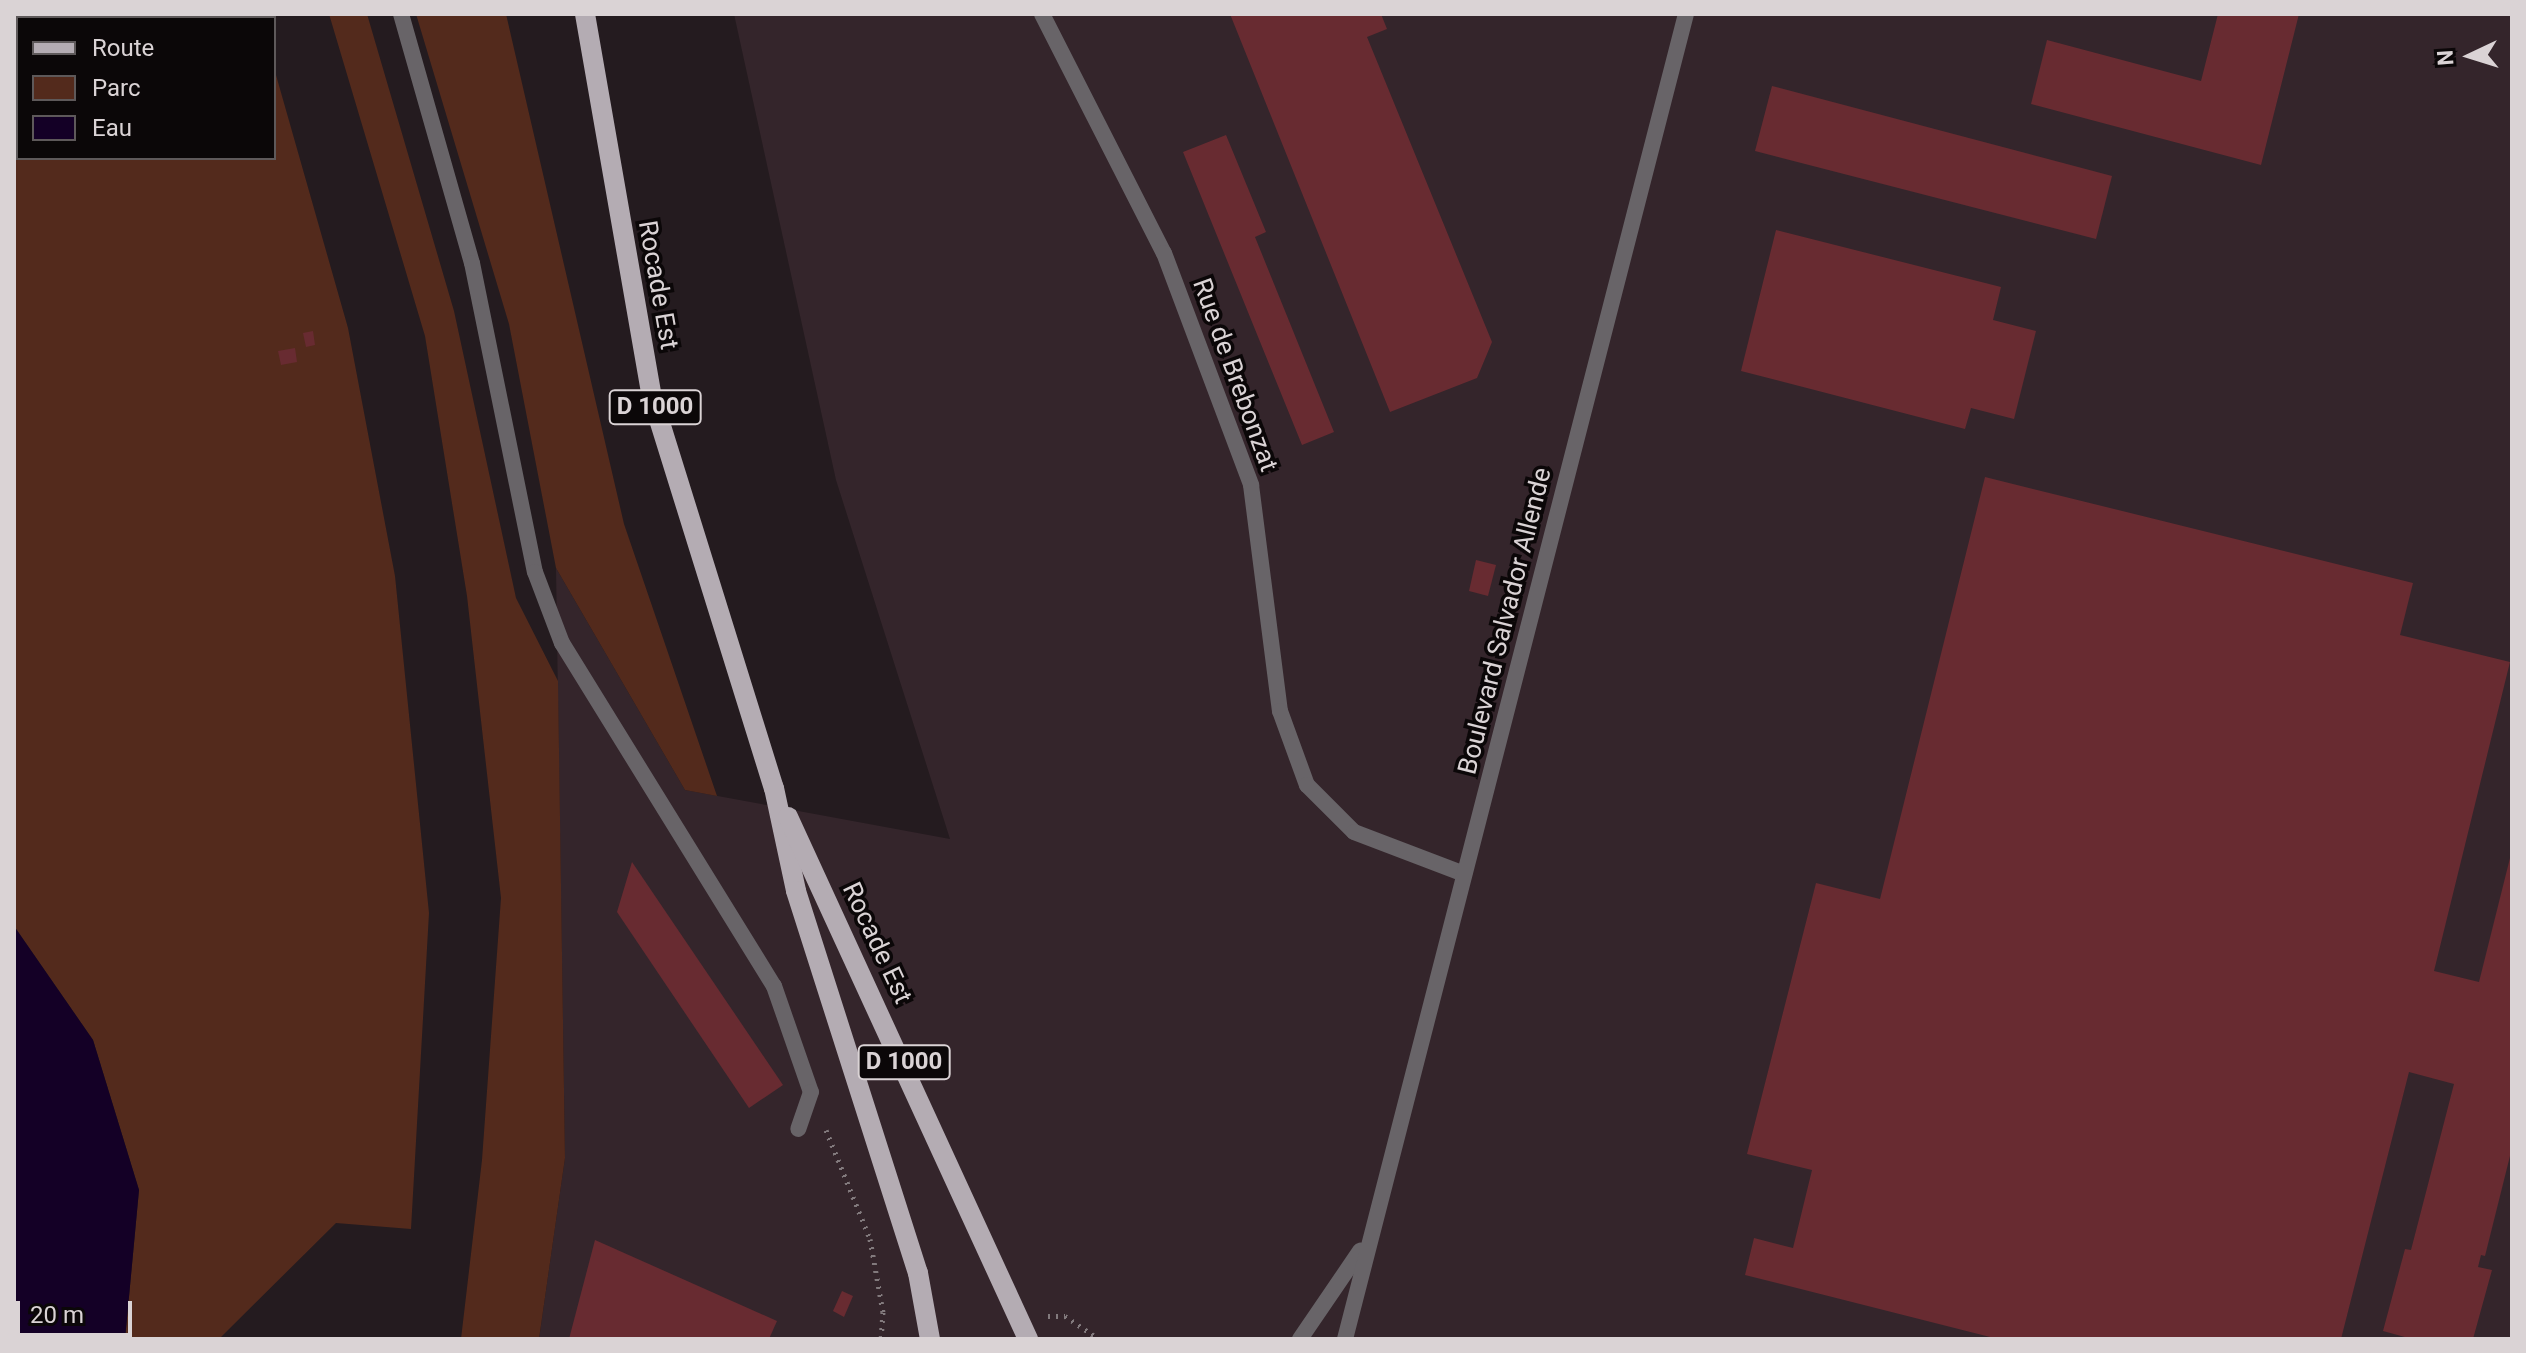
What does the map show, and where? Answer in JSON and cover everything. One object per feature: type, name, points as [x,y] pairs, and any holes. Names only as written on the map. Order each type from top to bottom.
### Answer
[{"type":"main road","name":"Rocade Est","points":[[585,14],[652,397],[774,788],[796,891],[918,1273],[930,1339]]},
{"type":"main road","name":"Rocade Est","points":[[774,788],[1028,1339]]},
{"type":"street","points":[[401,14],[472,263],[535,572],[562,643],[774,986],[811,1092],[798,1129]]},
{"type":"street","name":"Rue de Brebonzat","points":[[1042,14],[1164,253],[1251,485],[1280,711],[1307,785],[1354,832],[1464,874]]},
{"type":"street","name":"Boulevard Salvador Allende","points":[[1345,1339],[1367,1239],[1686,14]]},
{"type":"street","name":"Boulevard Salvador Allende","points":[[1300,1339],[1367,1239]]},
{"type":"path","points":[[811,1092],[870,1239],[883,1312],[881,1339]]},
{"type":"shaded area","points":[[734,14],[2512,14],[2512,1339],[539,1339],[565,1158],[556,568],[685,790],[950,839],[836,480]]},
{"type":"green space","points":[[14,14],[259,14],[16,16],[16,160],[276,160],[276,75],[348,328],[395,576],[429,913],[411,1229],[336,1223],[219,1339],[125,1339],[139,1190],[93,1040],[14,926]]},
{"type":"green space","points":[[329,14],[367,14],[454,311],[516,598],[558,681],[565,1158],[539,1339],[461,1339],[482,1160],[501,898],[467,596],[425,336]]},
{"type":"green space","points":[[416,14],[506,14],[624,524],[717,796],[685,790],[556,568],[509,324]]},
{"type":"water","points":[[14,926],[93,1040],[139,1190],[125,1339],[14,1339]]},
{"type":"building","points":[[1230,14],[1381,14],[1387,29],[1367,37],[1492,342],[1477,378],[1390,412]]},
{"type":"building","points":[[2218,14],[2299,14],[2261,165],[2031,104],[2047,40],[2201,81]]},
{"type":"building","points":[[1772,86],[2112,176],[2096,239],[1755,151]]},
{"type":"building","points":[[1226,135],[1266,232],[1255,237],[1334,432],[1302,445],[1183,152]]},
{"type":"building","points":[[1776,230],[2001,287],[1993,320],[2036,331],[2014,419],[1971,408],[1965,429],[1741,371]]},
{"type":"building","points":[[313,331],[315,345],[306,347],[303,333]]},
{"type":"building","points":[[295,348],[297,362],[281,365],[278,351]]},
{"type":"building","points":[[1985,477],[2413,583],[2400,635],[2510,662],[2434,971],[2479,982],[2512,850],[2512,1148],[2485,1256],[2481,1255],[2478,1267],[2492,1270],[2473,1339],[2412,1339],[2383,1331],[2405,1249],[2411,1250],[2454,1084],[2409,1072],[2341,1339],[1998,1339],[1745,1275],[1754,1238],[1793,1248],[1812,1170],[1747,1154],[1816,883],[1880,899]]},
{"type":"building","points":[[1476,560],[1496,565],[1488,596],[1469,591]]},
{"type":"building","points":[[632,862],[783,1085],[749,1108],[617,912]]},
{"type":"building","points":[[595,1240],[777,1321],[769,1339],[569,1339]]},
{"type":"building","points":[[842,1291],[853,1296],[844,1317],[833,1311]]}]
